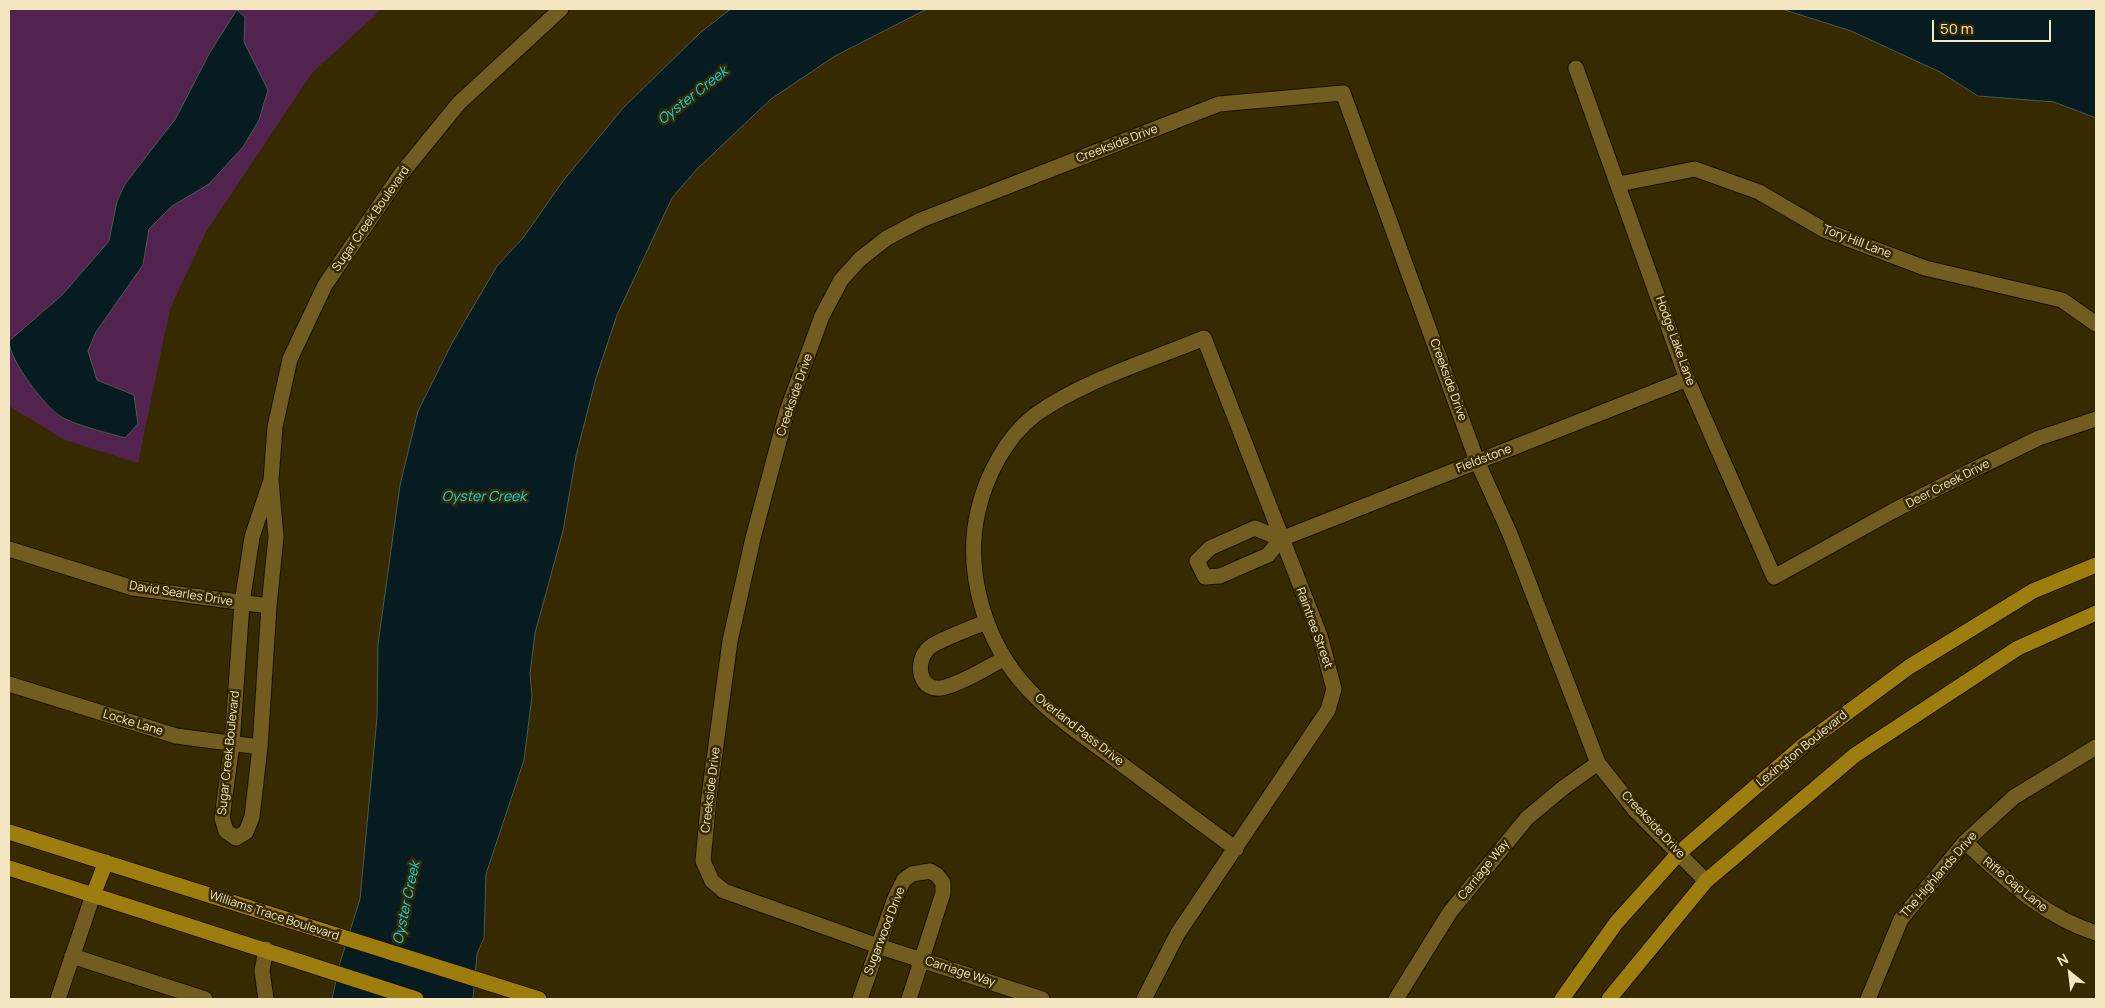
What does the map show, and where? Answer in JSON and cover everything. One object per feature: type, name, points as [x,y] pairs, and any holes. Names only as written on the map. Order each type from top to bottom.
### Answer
[{"type":"main road","name":"Lexington Boulevard","points":[[1562,999],[1616,923],[1679,853],[1805,744],[1909,667],[2033,591],[2096,564]]},
{"type":"main road","points":[[1609,999],[1706,881],[1855,755],[2018,648],[2096,613]]},
{"type":"main road","name":"Williams Trace Boulevard","points":[[9,832],[505,990],[539,999]]},
{"type":"main road","points":[[92,895],[106,862]]},
{"type":"main road","points":[[9,868],[266,949],[303,963],[416,999]]},
{"type":"street","name":"Sugar Creek Boulevard","points":[[271,480],[252,537],[242,603],[232,744],[222,818],[226,831],[236,838],[246,832],[252,818],[260,748],[269,606],[276,537],[271,480],[275,427],[290,359],[325,285],[401,174],[459,103],[561,9]]},
{"type":"street","name":"Hodge Lake Lane","points":[[1576,68],[1619,184],[1687,379],[1774,577],[1804,560]]},
{"type":"street","name":"Creekside Drive","points":[[878,946],[724,891],[712,881],[703,861],[709,797],[730,641],[753,538],[788,411],[822,316],[841,280],[860,259],[888,238],[921,220],[1219,104],[1343,93],[1477,461],[1510,534],[1598,763],[1635,810],[1706,881]]},
{"type":"street","name":"Tory Hill Lane","points":[[1619,184],[1695,169],[1759,192],[1824,230],[1925,268],[2062,300],[2096,324]]},
{"type":"street","name":"Raintree Street","points":[[1144,999],[1178,932],[1236,849],[1328,710],[1334,689],[1320,636],[1204,338]]},
{"type":"street","name":"Overland Pass Drive","points":[[1204,338],[1063,396],[1033,416],[1003,453],[983,490],[974,528],[977,582],[986,622],[1004,659],[1028,690],[1058,716],[1236,849]]},
{"type":"street","name":"Fieldstone","points":[[1281,539],[1256,528],[1210,548],[1197,561],[1205,577],[1220,576],[1268,555],[1281,539],[1687,379]]},
{"type":"street","name":"Deer Creek Drive","points":[[1804,560],[1893,511],[2039,438],[2096,419]]},
{"type":"street","name":"David Searles Drive","points":[[9,548],[133,588],[269,606]]},
{"type":"street","points":[[986,622],[930,648],[921,660],[919,672],[924,682],[933,688],[944,688],[1004,659]]},
{"type":"street","name":"Locke Lane","points":[[9,684],[176,736],[260,748]]},
{"type":"street","name":"The Highlands Drive","points":[[1868,999],[1901,919],[1965,842],[2014,797],[2096,746]]},
{"type":"street","name":"Carriage Way","points":[[1396,999],[1450,912],[1527,818],[1562,788],[1598,763]]},
{"type":"street","name":"Rifle Gap Lane","points":[[1965,842],[2046,911],[2071,925],[2096,933]]},
{"type":"street","name":"Sugarwood Drive","points":[[860,999],[895,898],[904,880],[912,874],[930,871],[937,875],[943,883],[943,893],[909,999]]},
{"type":"street","points":[[58,999],[92,895]]},
{"type":"street","name":"Carriage Way","points":[[878,946],[1042,999]]},
{"type":"street","points":[[266,949],[262,972],[266,999]]},
{"type":"street","points":[[72,956],[205,999]]},
{"type":"shaded area","points":[[9,9],[382,9],[312,73],[206,232],[170,309],[138,463],[65,440],[9,406]]},
{"type":"water","name":"Oyster Creek","points":[[731,9],[927,9],[835,56],[771,99],[697,169],[672,198],[617,315],[596,378],[576,456],[563,531],[535,633],[530,674],[532,696],[524,760],[486,874],[484,938],[477,954],[473,999],[332,999],[339,966],[360,899],[377,717],[378,644],[400,485],[418,411],[452,343],[497,266],[523,238],[563,181],[623,108],[700,33]]},
{"type":"water","points":[[1782,9],[2096,9],[2096,118],[2054,102],[1978,96],[1940,72],[1851,31]]},
{"type":"water","points":[[237,10],[245,17],[244,42],[268,90],[259,120],[243,147],[209,184],[172,206],[149,229],[143,265],[96,332],[88,351],[97,380],[134,395],[138,424],[125,438],[70,421],[56,413],[38,395],[15,360],[9,341],[62,295],[109,241],[117,201],[125,184],[176,118],[209,54]]}]
